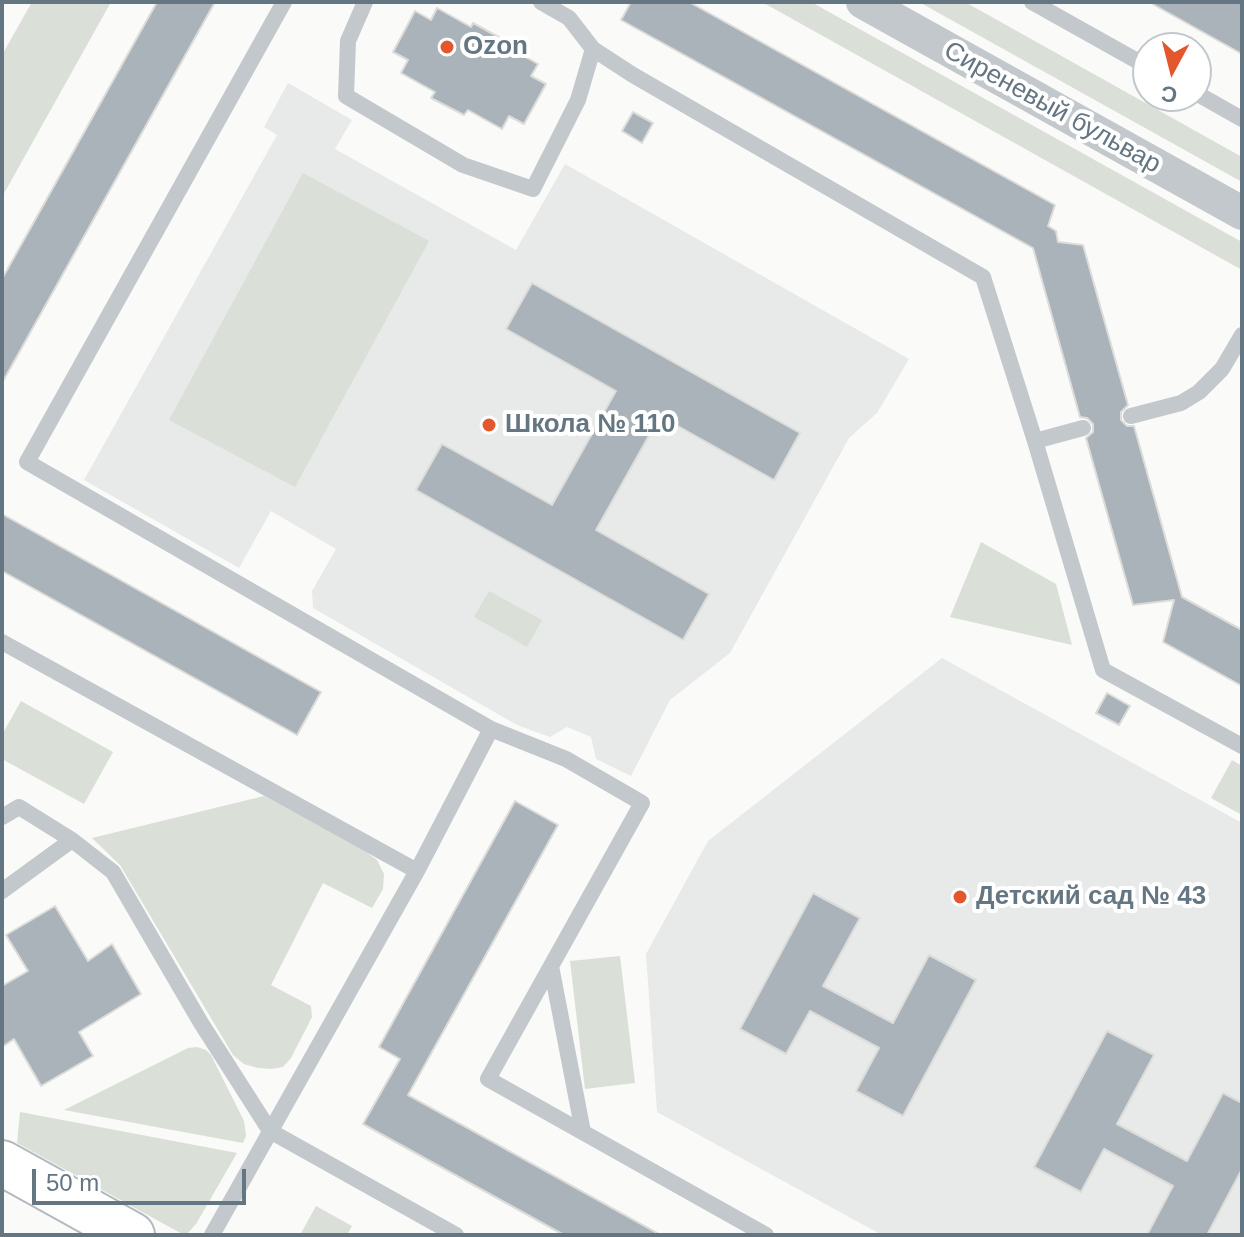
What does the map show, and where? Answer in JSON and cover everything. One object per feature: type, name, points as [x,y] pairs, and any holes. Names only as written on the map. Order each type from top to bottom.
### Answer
[{"type":"street","name":"Сиреневый бульвар","points":[[863,2],[1242,213]]},
{"type":"street","points":[[2,1163],[132,1235]]},
{"type":"lane","points":[[284,2],[27,462],[491,729],[566,759],[642,803],[488,1079],[766,1235]]},
{"type":"lane","points":[[365,2],[348,41],[346,96],[463,165],[533,189],[578,100],[593,49]]},
{"type":"lane","points":[[541,2],[569,18],[593,49],[633,75],[983,277],[1103,670],[1242,746]]},
{"type":"lane","points":[[1032,2],[1132,58]]},
{"type":"lane","points":[[1212,102],[1242,119]]},
{"type":"lane","points":[[1131,416],[1181,403],[1199,392],[1222,369],[1242,335]]},
{"type":"lane","points":[[1035,441],[1083,428]]},
{"type":"lane","points":[[2,642],[417,871]]},
{"type":"lane","points":[[212,1235],[417,871],[491,729]]},
{"type":"lane","points":[[2,817],[19,807],[72,840],[113,872],[201,1023],[270,1131],[456,1235]]},
{"type":"lane","points":[[2,891],[72,840]]},
{"type":"lane","points":[[551,966],[583,1132]]},
{"type":"shaded area","points":[[32,2],[111,2],[2,197],[2,55]]},
{"type":"shaded area","points":[[762,2],[811,2],[1242,242],[1242,270]]},
{"type":"shaded area","points":[[919,2],[965,2],[1132,95],[1132,112],[1162,112],[1242,157],[1242,182]]},
{"type":"shaded area","name":"Школа № 110","points":[[288,83],[352,120],[335,149],[516,250],[565,164],[909,359],[877,413],[849,438],[730,653],[670,700],[631,776],[596,759],[591,737],[567,727],[550,737],[517,725],[313,608],[312,591],[336,549],[271,511],[239,568],[84,480],[277,135],[264,127]]},
{"type":"shaded area","points":[[303,173],[429,241],[295,487],[169,420]]},
{"type":"shaded area","points":[[981,542],[1056,584],[1072,645],[950,617]]},
{"type":"shaded area","points":[[489,591],[542,620],[527,647],[474,617]]},
{"type":"shaded area","name":"Детский сад № 43","points":[[942,658],[1242,823],[1242,1235],[882,1235],[657,1112],[646,954],[708,841]]},
{"type":"shaded area","points":[[21,701],[113,752],[84,804],[2,759],[2,735]]},
{"type":"shaded area","points":[[1232,760],[1242,766],[1242,815],[1211,798]]},
{"type":"shaded area","points":[[264,796],[365,851],[377,860],[384,874],[383,889],[372,908],[323,883],[271,985],[311,1006],[312,1017],[291,1058],[283,1067],[271,1069],[244,1064],[233,1055],[120,865],[92,838]]},
{"type":"shaded area","points":[[620,956],[635,1083],[585,1089],[570,961]]},
{"type":"shaded area","points":[[197,1047],[211,1055],[244,1121],[246,1136],[243,1143],[64,1110],[188,1048]]},
{"type":"shaded area","points":[[20,1112],[237,1153],[196,1224],[184,1235],[17,1143]]},
{"type":"shaded area","points":[[316,1206],[352,1226],[347,1235],[300,1235]]},
{"type":"building","points":[[157,2],[215,2],[2,383],[2,279]]},
{"type":"building","points":[[631,2],[689,2],[1055,205],[1048,226],[1056,231],[1058,242],[1083,245],[1128,405],[1121,412],[1121,420],[1127,426],[1134,426],[1182,597],[1242,630],[1242,686],[1163,642],[1174,600],[1133,605],[1086,438],[1093,432],[1093,424],[1087,418],[1080,417],[1033,248],[621,20]]},
{"type":"building","points":[[1149,2],[1242,2],[1242,54],[1212,37],[1212,32],[1203,32]]},
{"type":"building","points":[[437,8],[471,27],[473,23],[506,41],[504,45],[538,64],[531,76],[546,84],[524,124],[509,116],[502,129],[468,110],[464,115],[431,98],[435,92],[401,73],[408,60],[393,52],[415,11],[431,20]]},
{"type":"building","points":[[633,112],[653,123],[642,143],[622,131]]},
{"type":"building","points":[[532,283],[800,433],[774,480],[660,416],[596,530],[709,594],[683,640],[416,490],[442,444],[552,505],[616,391],[506,329]]},
{"type":"building","points":[[2,514],[321,692],[297,735],[2,571]]},
{"type":"building","points":[[1107,693],[1130,706],[1119,725],[1096,713]]},
{"type":"building","points":[[515,801],[558,825],[408,1095],[661,1235],[564,1235],[363,1124],[400,1059],[379,1047]]},
{"type":"building","points":[[813,893],[860,918],[823,986],[893,1023],[929,955],[976,980],[903,1116],[856,1091],[879,1048],[810,1011],[786,1054],[740,1029]]},
{"type":"building","points":[[55,906],[88,961],[112,944],[141,994],[79,1032],[93,1056],[41,1086],[14,1039],[2,1047],[2,986],[28,971],[6,935]]},
{"type":"building","points":[[1107,1031],[1154,1055],[1117,1124],[1187,1161],[1223,1093],[1242,1103],[1242,1169],[1207,1235],[1147,1235],[1173,1186],[1104,1149],[1081,1192],[1034,1167]]},
{"type":"place","name":"Ozon","points":[[447,47]]},
{"type":"place","name":"Школа № 110","points":[[489,425]]},
{"type":"place","name":"Детский сад № 43","points":[[960,897]]}]
